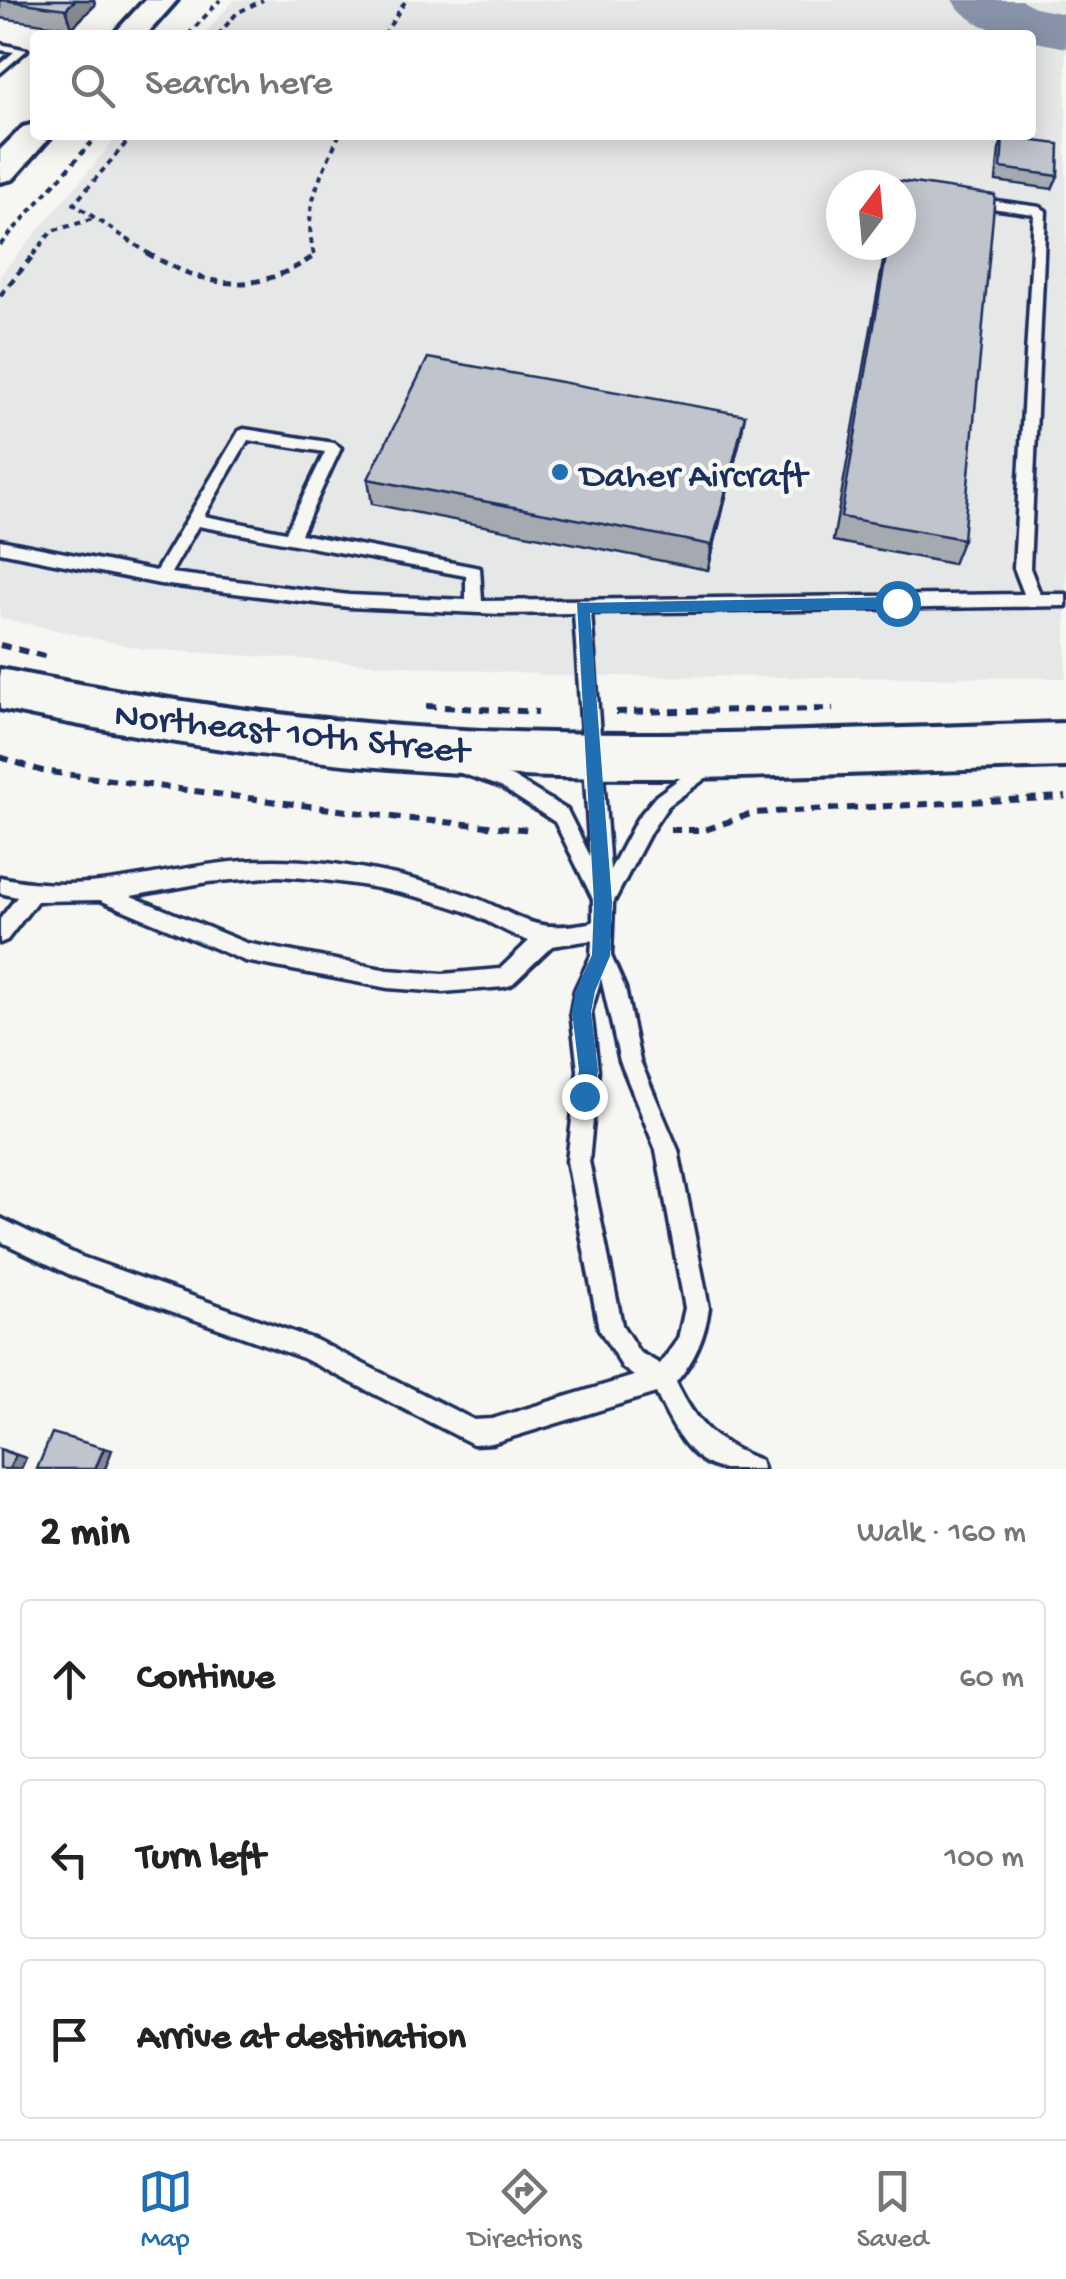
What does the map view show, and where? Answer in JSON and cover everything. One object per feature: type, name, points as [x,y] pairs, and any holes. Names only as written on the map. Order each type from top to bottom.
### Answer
[{"type":"street","points":[[134,30],[162,0]]},
{"type":"street","points":[[0,170],[30,139]]},
{"type":"street","name":"Northeast 10th Street","points":[[0,690],[95,710],[330,742],[410,726],[590,734],[728,752],[1066,745]]},
{"type":"lane","points":[[0,47],[22,50],[0,70]]},
{"type":"lane","points":[[988,204],[1040,211],[1022,568],[1035,601]]},
{"type":"lane","points":[[160,578],[244,434],[334,448],[291,538]]},
{"type":"lane","points":[[194,520],[474,572],[474,607]]},
{"type":"lane","points":[[0,546],[160,578],[349,602],[582,607],[1066,600]]},
{"type":"lane","points":[[582,607],[603,902],[601,956],[585,990],[581,1012],[588,1070],[578,1161],[611,1329],[631,1360],[662,1379],[685,1429],[728,1462],[751,1469]]},
{"type":"lane","points":[[410,726],[562,816],[603,902]]},
{"type":"lane","points":[[603,902],[644,825],[662,801],[728,752]]},
{"type":"lane","points":[[0,885],[30,895],[101,892],[228,870],[309,871],[390,883],[466,903],[548,938],[602,929]]},
{"type":"lane","points":[[101,892],[245,952],[388,979],[443,983],[504,978],[548,938]]},
{"type":"lane","points":[[0,934],[30,895]]},
{"type":"lane","points":[[0,1228],[75,1266],[308,1348],[473,1432],[492,1431],[662,1379],[683,1358],[694,1331],[697,1308],[666,1150],[630,1061],[614,988],[601,956]]},
{"type":"path","points":[[193,30],[220,0]]},
{"type":"path","points":[[222,30],[247,0]]},
{"type":"path","points":[[237,13],[263,0]]},
{"type":"path","points":[[387,30],[406,0]]},
{"type":"path","points":[[0,245],[94,140]]},
{"type":"path","points":[[129,140],[74,204],[93,220],[208,284],[240,287],[282,278],[314,256],[308,227],[310,203],[337,140]]},
{"type":"path","points":[[0,296],[52,231],[93,220]]},
{"type":"path","points":[[0,645],[70,662]]},
{"type":"path","points":[[410,726],[590,734],[846,709]]},
{"type":"shaded area","points":[[234,0],[1066,0],[1066,678],[564,676],[144,649],[0,618],[0,275],[115,140],[1036,140],[1036,30],[208,30]]},
{"type":"building","points":[[3,0],[75,0],[66,9]]},
{"type":"building","points":[[1003,140],[1059,144],[1058,176],[1001,168]]},
{"type":"building","points":[[916,183],[995,195],[963,539],[841,517],[885,260],[916,260]]},
{"type":"building","name":"Daher Aircraft","points":[[428,358],[745,415],[712,545],[368,479]]},
{"type":"building","points":[[52,1433],[104,1448],[95,1469],[37,1469]]},
{"type":"building","points":[[0,1450],[16,1455],[9,1469],[0,1469]]},
{"type":"taxiway","points":[[979,0],[1023,23],[1066,31]]},
{"type":"place","name":"Daher Aircraft","points":[[560,472]]},
{"type":"route","points":[[584,1096],[588,1070],[581,1012],[585,990],[601,956],[603,902],[582,607],[897,603]]}]
